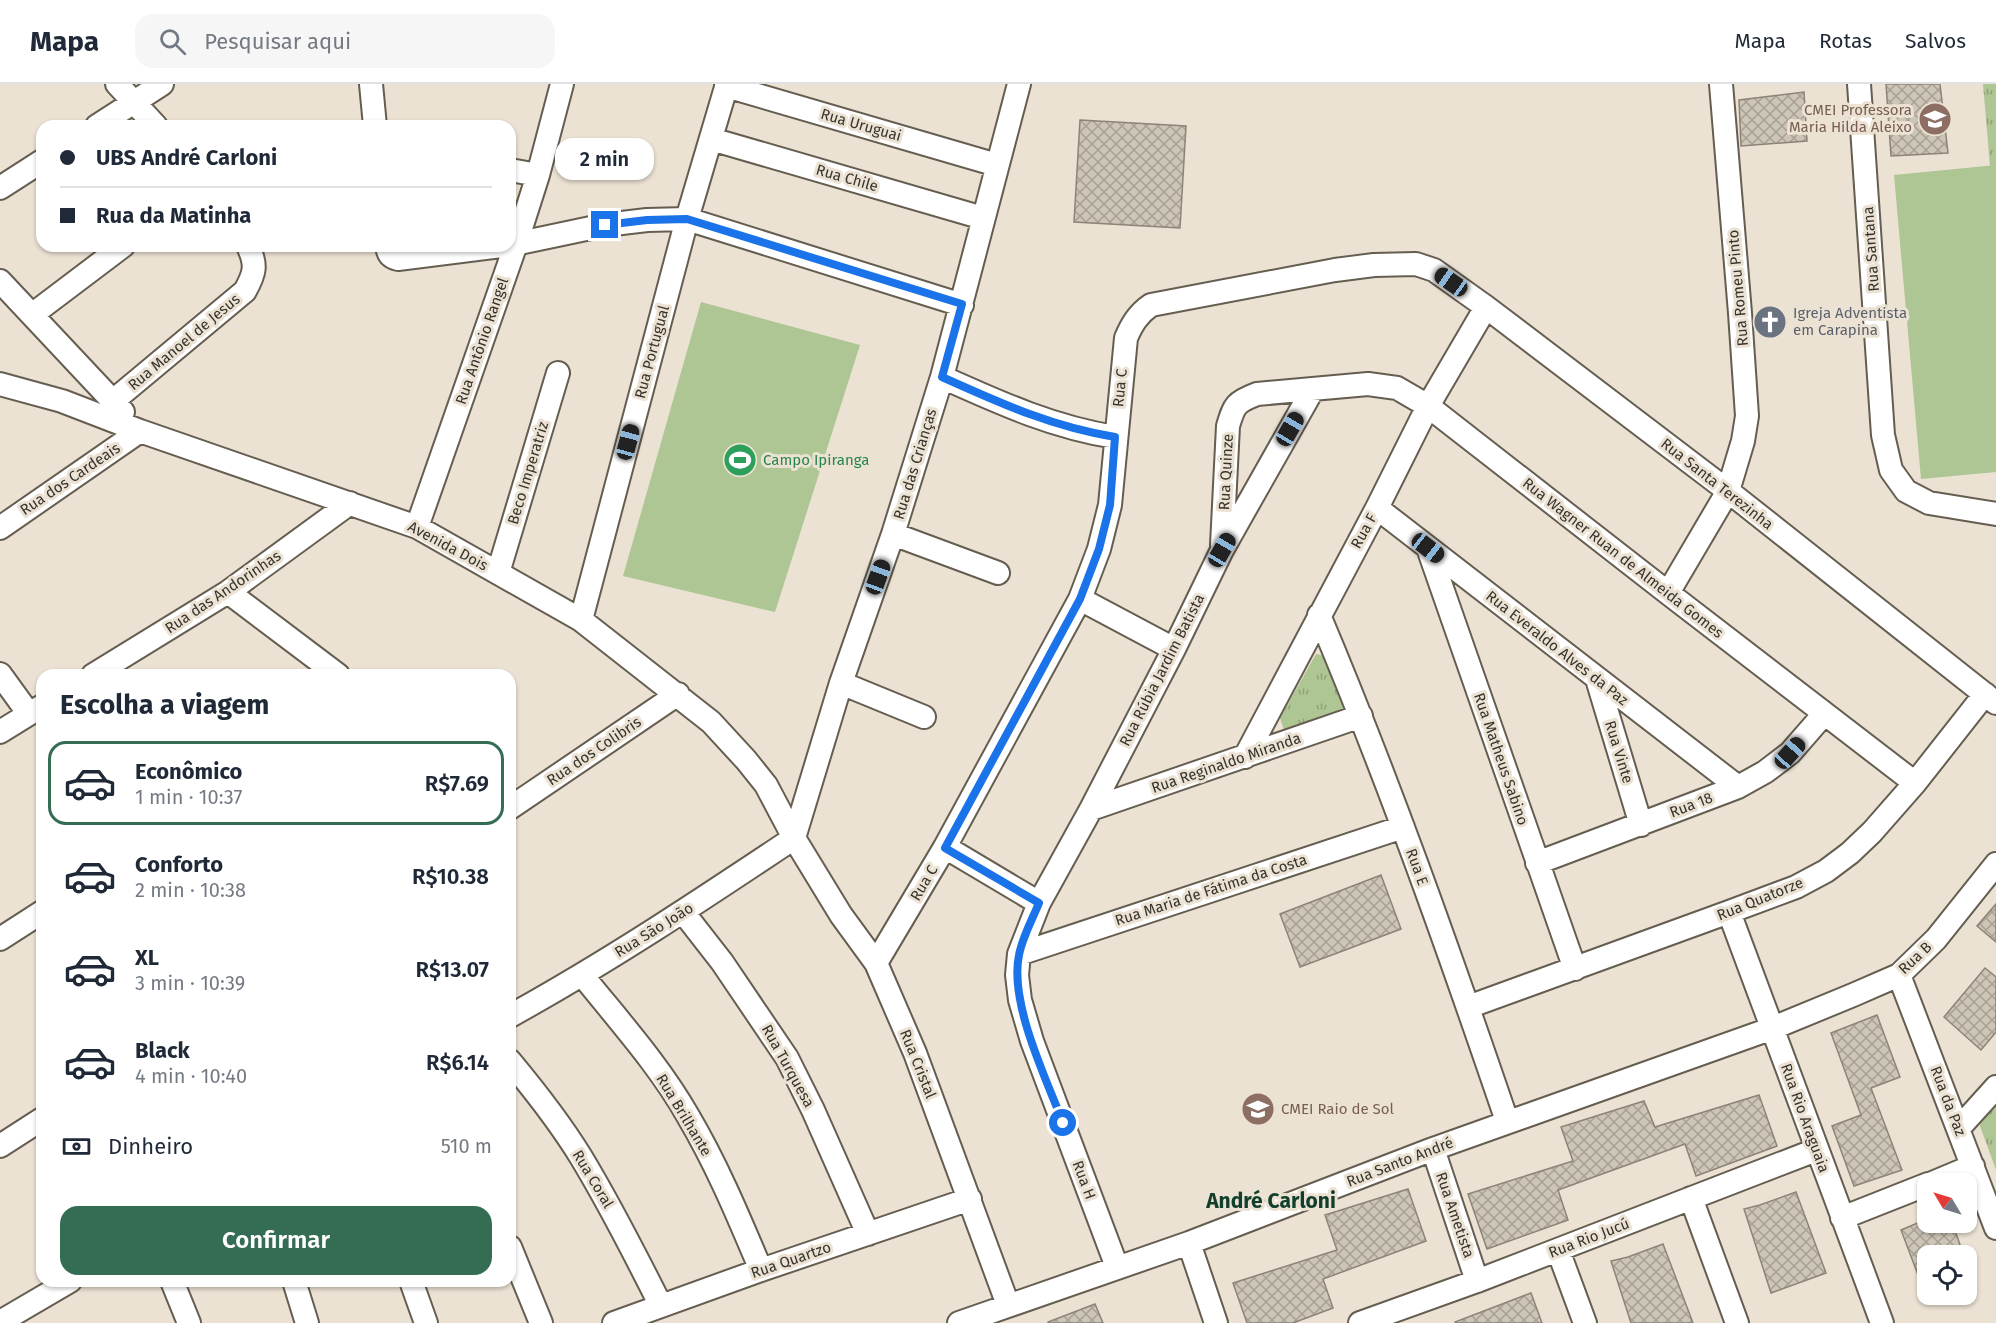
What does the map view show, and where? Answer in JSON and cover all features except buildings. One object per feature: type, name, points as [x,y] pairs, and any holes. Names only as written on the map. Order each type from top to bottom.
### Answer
[{"type":"street","points":[[117,84],[150,120]]},
{"type":"street","points":[[106,120],[162,84]]},
{"type":"street","points":[[372,84],[375,120]]},
{"type":"street","name":"Rua Antônio Rangel","points":[[516,228],[538,175],[562,84]]},
{"type":"street","name":"Rua das Crianças","points":[[794,838],[841,683],[893,534],[942,377],[1019,84]]},
{"type":"street","name":"Rua Romeu Pinto","points":[[1668,593],[1728,491],[1743,441],[1747,416],[1721,84]]},
{"type":"street","name":"Rua Santana","points":[[1859,84],[1883,435],[1891,470],[1906,490],[1929,503],[1996,514]]},
{"type":"street","name":"Rua Uruguai","points":[[726,85],[997,165]]},
{"type":"street","name":"Rua Portugual","points":[[581,620],[687,219],[726,85]]},
{"type":"street","name":"Rua Chile","points":[[711,139],[983,218]]},
{"type":"street","points":[[0,188],[36,165]]},
{"type":"street","points":[[516,171],[538,175]]},
{"type":"street","points":[[516,244],[605,225],[647,220],[687,219],[962,304]]},
{"type":"street","points":[[33,314],[115,252]]},
{"type":"street","name":"Rua Manoel de Jesus","points":[[113,401],[245,291],[254,276],[254,259],[251,252]]},
{"type":"street","points":[[387,252],[391,257],[398,259],[454,252]]},
{"type":"street","name":"Rua Antônio Rangel","points":[[417,527],[507,252]]},
{"type":"street","name":"Rua C","points":[[876,963],[945,848],[1080,599],[1099,549],[1110,505],[1126,338],[1133,322],[1142,311],[1151,305],[1335,270],[1374,265],[1416,264],[1434,270]]},
{"type":"street","name":"Rua Santa Terezinha","points":[[1434,270],[1728,491],[1990,698]]},
{"type":"street","name":"Avenida Dois","points":[[0,281],[140,431],[417,527],[581,620],[711,722],[746,759],[770,793],[794,838]]},
{"type":"street","name":"Rua F","points":[[1245,757],[1318,615],[1377,508],[1428,406],[1486,307]]},
{"type":"street","name":"Beco Imperatriz","points":[[498,573],[558,373]]},
{"type":"street","points":[[942,377],[1010,408],[1055,424],[1083,432],[1115,437]]},
{"type":"street","points":[[0,384],[79,407],[140,431]]},
{"type":"street","name":"Rua Wagner Ruan de Almeida Gomes","points":[[1313,389],[1368,384],[1397,387],[1428,406],[1915,783]]},
{"type":"street","name":"Rua Rúbia Jardim Batista","points":[[1019,954],[1039,903],[1091,809],[1174,649],[1222,550],[1313,389]]},
{"type":"street","name":"Rua Quinze","points":[[1222,550],[1228,426],[1233,409],[1240,400],[1257,394],[1313,389]]},
{"type":"street","name":"Rua dos Cardeais","points":[[0,528],[140,431]]},
{"type":"street","name":"Rua das Andorinhas","points":[[103,669],[228,592],[350,503]]},
{"type":"street","name":"Rua Everaldo Alves da Paz","points":[[1377,508],[1738,787]]},
{"type":"street","points":[[893,534],[998,573]]},
{"type":"street","name":"Rua Matheus Sabino","points":[[1428,548],[1575,969]]},
{"type":"street","points":[[228,592],[330,669]]},
{"type":"street","points":[[1080,599],[1174,649]]},
{"type":"street","name":"Rua E","points":[[1318,615],[1361,716],[1403,826],[1507,1122]]},
{"type":"street","points":[[0,674],[36,710],[0,732]]},
{"type":"street","name":"Rua Vinte","points":[[1597,679],[1641,825]]},
{"type":"street","points":[[841,683],[924,717]]},
{"type":"street","name":"Rua dos Colibris","points":[[516,803],[678,694]]},
{"type":"street","name":"Rua Quatorze","points":[[1468,1007],[1796,887],[1826,871],[1872,832],[1990,698]]},
{"type":"street","name":"Rua 18","points":[[1537,863],[1738,787],[1765,772],[1790,753],[1824,714]]},
{"type":"street","name":"Rua Reginaldo Miranda","points":[[1091,809],[1361,716]]},
{"type":"street","name":"Rua Maria de Fátima da Costa","points":[[1019,954],[1403,826]]},
{"type":"street","name":"Rua São João","points":[[516,1013],[583,976],[794,838]]},
{"type":"street","name":"Rua Cristal","points":[[794,838],[841,915],[876,963],[915,1053],[1008,1305]]},
{"type":"street","points":[[945,848],[1039,903]]},
{"type":"street","name":"Rua B","points":[[1773,1028],[1899,975],[1936,939],[1996,864]]},
{"type":"street","name":"Rua Turquesa","points":[[683,912],[722,962],[787,1058],[813,1110],[868,1234]]},
{"type":"street","name":"Rua Rio Araguaia","points":[[1729,912],[1881,1323]]},
{"type":"street","points":[[0,939],[36,916]]},
{"type":"street","name":"Rua H","points":[[1019,954],[1017,975],[1020,1000],[1032,1041],[1117,1267]]},
{"type":"street","name":"Rua da Paz","points":[[1899,975],[1996,1228]]},
{"type":"street","name":"Rua Brilhante","points":[[583,976],[642,1049],[687,1114],[721,1178],[761,1270]]},
{"type":"street","name":"Rua Santo André","points":[[959,1323],[1189,1243],[1433,1149],[1773,1028]]},
{"type":"street","name":"Rua Coral","points":[[516,1068],[580,1156],[661,1306]]},
{"type":"street","points":[[1959,1128],[1996,1086]]},
{"type":"street","points":[[0,1146],[36,1123]]},
{"type":"street","name":"Rua Ametista","points":[[1433,1149],[1477,1281]]},
{"type":"street","name":"Rua Rio Jucú","points":[[1360,1323],[1477,1281],[1816,1150]]},
{"type":"street","points":[[1956,1173],[1973,1166]]},
{"type":"street","points":[[1842,1218],[1917,1189]]},
{"type":"street","points":[[1691,1198],[1737,1323]]},
{"type":"street","name":"Rua Quartzo","points":[[614,1323],[969,1199]]},
{"type":"street","points":[[1189,1243],[1216,1323]]},
{"type":"street","points":[[1558,1250],[1585,1323]]},
{"type":"street","points":[[516,1262],[541,1323]]},
{"type":"street","points":[[0,1322],[60,1287]]},
{"type":"street","points":[[174,1287],[189,1323]]},
{"type":"street","points":[[296,1287],[308,1323]]},
{"type":"street","points":[[413,1287],[426,1323]]},
{"type":"green space","points":[[1983,84],[1996,84],[1996,165],[1990,166]]},
{"type":"green space","points":[[1996,165],[1996,472],[1921,479],[1894,175]]},
{"type":"green space","name":"Campo Ipiranga","points":[[701,302],[860,345],[775,612],[623,576]]},
{"type":"green space","points":[[1316,654],[1327,656],[1351,713],[1286,736],[1280,718]]},
{"type":"green space","points":[[1996,1100],[1996,1170],[1980,1126],[1981,1118]]},
{"type":"place","name":"CMEI Professora Maria Hilda Aleixo","points":[[1935,119]]},
{"type":"place","name":"Igreja Adventista em Carapina","points":[[1770,322]]},
{"type":"place","name":"Campo Ipiranga","points":[[740,460]]},
{"type":"place","name":"CMEI Raio de Sol","points":[[1258,1109]]},
{"type":"district","name":"André Carloni","points":[[1271,1201]]},
{"type":"route","points":[[605,225],[647,220],[687,219],[962,304],[942,377],[1010,408],[1055,424],[1083,432],[1115,437],[1110,505],[1099,549],[1080,599],[945,848],[1039,903],[1019,954],[1017,975],[1020,1000],[1032,1041],[1063,1123]]}]
